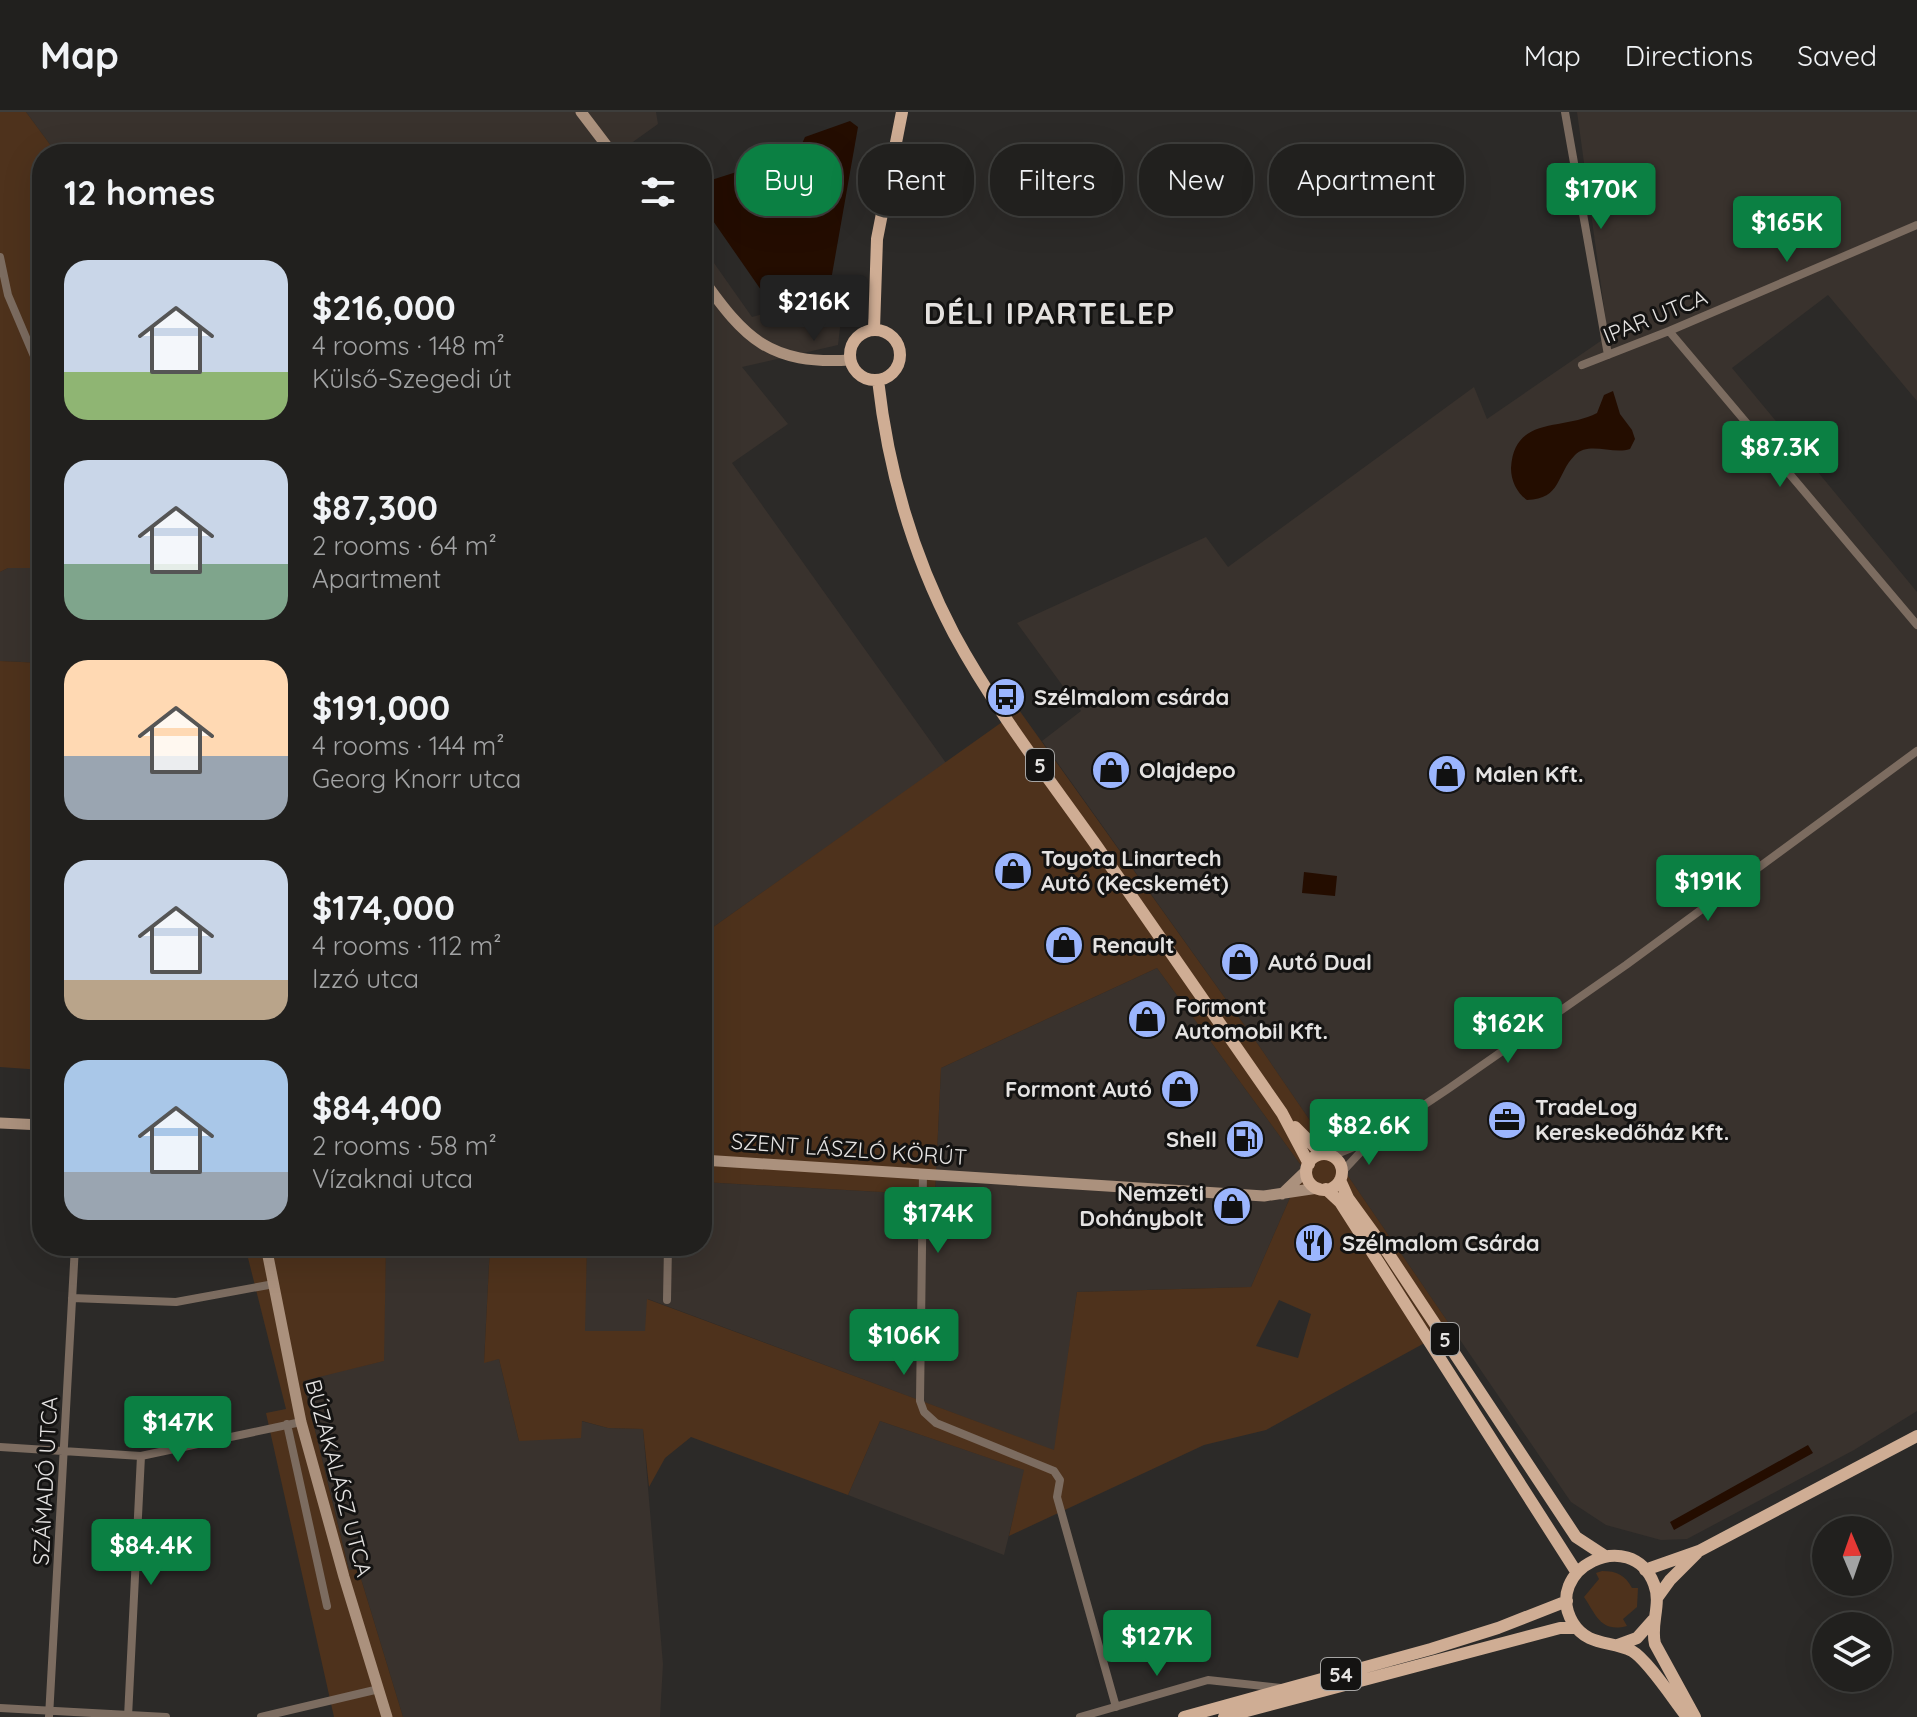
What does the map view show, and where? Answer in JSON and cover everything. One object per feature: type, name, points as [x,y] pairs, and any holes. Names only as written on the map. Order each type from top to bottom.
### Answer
[{"type":"main road","points":[[874,329],[877,239],[902,112]]},
{"type":"main road","points":[[874,329],[893,337],[900,356],[896,370],[878,380],[860,376],[849,353],[860,334],[874,329]]},
{"type":"main road","name":"5","points":[[878,380],[887,440],[903,511],[922,564],[953,632],[1032,755],[1282,1113],[1308,1167],[1309,1181],[1340,1202],[1577,1573]]},
{"type":"main road","name":"5","points":[[1282,1113],[1327,1155],[1340,1163],[1348,1198],[1388,1253],[1576,1537],[1605,1556],[1624,1557],[1645,1570]]},
{"type":"main road","points":[[1308,1167],[1327,1155]]},
{"type":"main road","points":[[1322,1189],[1334,1186],[1341,1176]]},
{"type":"main road","points":[[1695,1717],[1655,1644],[1652,1632],[1657,1598],[1655,1586],[1645,1570],[1699,1551],[1917,1436]]},
{"type":"main road","points":[[1657,1598],[1677,1572],[1699,1551]]},
{"type":"main road","points":[[1605,1556],[1587,1564],[1571,1583],[1567,1601],[1576,1628],[1589,1639],[1631,1650],[1643,1660],[1687,1717]]},
{"type":"main road","name":"54","points":[[1184,1717],[1498,1628],[1567,1601]]},
{"type":"main road","points":[[1614,1645],[1637,1638],[1653,1620]]},
{"type":"main road","name":"54","points":[[1224,1717],[1560,1628],[1576,1628]]},
{"type":"street","points":[[581,112],[605,144]]},
{"type":"street","points":[[1565,112],[1608,355]]},
{"type":"street","name":"IPAR UTCA","points":[[1582,365],[1917,225]]},
{"type":"street","points":[[0,257],[8,295],[32,351]]},
{"type":"street","points":[[712,293],[726,313],[755,341],[775,352],[813,361],[850,360]]},
{"type":"street","points":[[1669,331],[1917,625]]},
{"type":"street","points":[[1341,1176],[1373,1139],[1626,965],[1917,751]]},
{"type":"street","points":[[0,1123],[32,1125]]},
{"type":"street","points":[[1327,1155],[1373,1139]]},
{"type":"street","name":"SZENT LÁSZLÓ KÖRÚT","points":[[712,1161],[1264,1196],[1322,1189]]},
{"type":"street","points":[[1282,1194],[1308,1167]]},
{"type":"street","points":[[923,1173],[920,1401],[924,1412],[936,1423],[1054,1471],[1060,1480],[1057,1497],[1116,1707]]},
{"type":"street","name":"SZÁMADÓ UTCA","points":[[50,1714],[74,1256]]},
{"type":"street","name":"BÚZAKALÁSZ UTCA","points":[[268,1256],[301,1422],[347,1589],[387,1717]]},
{"type":"street","points":[[667,1300],[668,1256]]},
{"type":"street","points":[[72,1298],[176,1302],[274,1284]]},
{"type":"street","points":[[0,1447],[141,1456],[301,1422]]},
{"type":"street","name":"BÚZAKALÁSZ UTCA","points":[[287,1424],[327,1606]]},
{"type":"street","points":[[128,1716],[141,1456]]},
{"type":"street","points":[[1080,1717],[1208,1680],[1287,1689]]},
{"type":"street","points":[[261,1717],[379,1689]]},
{"type":"street","points":[[0,1708],[50,1714],[166,1717]]},
{"type":"shaded area","points":[[0,112],[26,112],[50,144],[32,144],[32,568],[8,568],[0,572]]},
{"type":"shaded area","points":[[26,112],[656,112],[658,124],[630,144],[50,144]]},
{"type":"shaded area","points":[[1577,112],[1917,112],[1917,401],[1828,295],[1732,368],[1917,592],[1917,1411],[1854,1450],[1687,1539],[1661,1540],[1606,1525],[1571,1502],[1255,1040],[1042,741],[1081,711],[1017,623],[1206,537],[1228,567],[1474,387],[1487,419],[1608,336]]},
{"type":"shaded area","points":[[850,121],[858,127],[830,286],[768,300],[712,219],[712,180],[736,172],[736,216],[842,216],[842,144],[802,144],[805,137]]},
{"type":"shaded area","points":[[712,260],[752,317],[844,293],[838,345],[742,367],[788,424],[732,463],[946,763],[712,928]]},
{"type":"shaded area","points":[[1613,391],[1620,414],[1635,439],[1630,449],[1581,451],[1569,462],[1547,495],[1527,500],[1523,497],[1513,482],[1511,468],[1514,451],[1521,440],[1542,427],[1597,413],[1604,395]]},
{"type":"shaded area","points":[[8,568],[32,568],[32,663],[0,661],[0,572]]},
{"type":"shaded area","points":[[0,661],[32,663],[32,1069],[0,1067]]},
{"type":"shaded area","points":[[1019,710],[1255,1040],[1452,1328],[1266,1430],[1204,1445],[1009,1536],[1024,1470],[880,1421],[848,1495],[691,1437],[665,1458],[649,1487],[643,1429],[608,1428],[582,1421],[581,1438],[519,1441],[499,1359],[484,1363],[489,1256],[587,1256],[585,1331],[645,1331],[647,1299],[1054,1450],[1077,1292],[1251,1287],[1303,1168],[1157,968],[941,1068],[935,1195],[712,1183],[712,928]],"holes":[[[1279,1300],[1311,1314],[1298,1358],[1256,1346]]]},
{"type":"shaded area","points":[[1304,872],[1337,876],[1335,896],[1302,893]]},
{"type":"shaded area","points":[[1157,968],[1303,1168],[1251,1287],[1077,1292],[1055,1451],[648,1299],[646,1331],[584,1331],[587,1256],[712,1256],[712,1183],[935,1195],[941,1068]]},
{"type":"shaded area","points":[[248,1256],[386,1256],[384,1361],[303,1381],[349,1570],[358,1569],[403,1717],[334,1717],[266,1413],[286,1409]]},
{"type":"shaded area","points":[[386,1256],[489,1256],[484,1362],[499,1359],[519,1441],[581,1421],[608,1428],[643,1429],[663,1664],[660,1717],[403,1717],[358,1569],[349,1570],[303,1380],[383,1361]]},
{"type":"shaded area","points":[[880,1421],[1025,1470],[1004,1555],[848,1495]]},
{"type":"shaded area","points":[[1808,1445],[1813,1453],[1674,1530],[1670,1522]]},
{"type":"shaded area","points":[[1602,1571],[1620,1575],[1632,1588],[1638,1588],[1637,1607],[1623,1619],[1627,1626],[1611,1627],[1605,1624],[1584,1597],[1599,1579],[1596,1573]]},
{"type":"place","name":"Szélmalom csárda","points":[[1006,697]]},
{"type":"place","name":"Olajdepo","points":[[1111,770]]},
{"type":"place","name":"Malen Kft.","points":[[1447,774]]},
{"type":"place","name":"Toyota Linartech Autó (Kecskemét)","points":[[1013,871]]},
{"type":"place","name":"Renault","points":[[1064,945]]},
{"type":"place","name":"Autó Dual","points":[[1240,962]]},
{"type":"place","name":"Formont Automobil Kft.","points":[[1147,1019]]},
{"type":"place","name":"Formont Autó","points":[[1180,1089]]},
{"type":"place","name":"TradeLog Kereskedőház Kft.","points":[[1507,1120]]},
{"type":"place","name":"Shell","points":[[1245,1139]]},
{"type":"place","name":"Nemzeti Dohánybolt","points":[[1232,1206]]},
{"type":"place","name":"Szélmalom Csárda","points":[[1314,1243]]},
{"type":"district","name":"DÉLI IPARTELEP","points":[[1050,313]]}]
